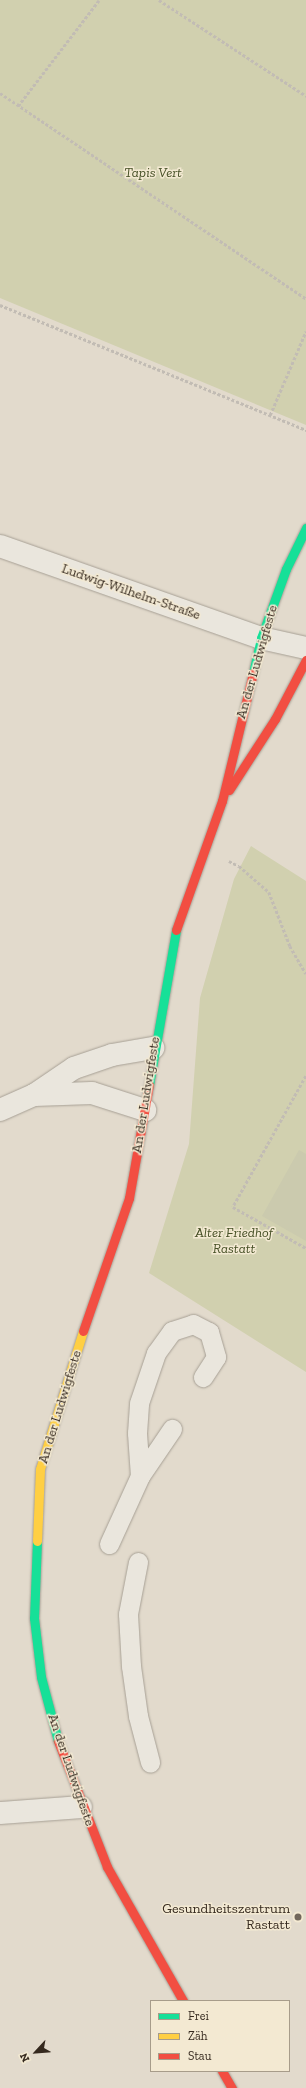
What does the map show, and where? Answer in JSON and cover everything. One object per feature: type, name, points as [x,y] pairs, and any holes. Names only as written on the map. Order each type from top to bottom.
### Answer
[{"type":"street","name":"An der Ludwigfeste","points":[[182,2000],[107,1867],[81,1807],[56,1738],[41,1677],[34,1618],[40,1469],[59,1401],[128,1198],[144,1110],[153,1048],[177,926],[222,801],[261,638],[286,569],[306,528]]},
{"type":"street","name":"Ludwig-Wilhelm-Straße","points":[[0,546],[261,638],[306,648]]},
{"type":"street","name":"An der Ludwigfeste","points":[[222,801],[275,719],[306,660]]},
{"type":"street","points":[[0,1110],[34,1095],[74,1068],[112,1055],[153,1048]]},
{"type":"street","points":[[34,1095],[92,1093],[144,1110]]},
{"type":"street","points":[[0,1812],[81,1807]]},
{"type":"street","points":[[223,2072],[232,2088]]},
{"type":"lane","points":[[140,1476],[137,1433],[139,1403],[156,1353],[172,1331],[193,1324],[209,1332],[216,1357],[203,1377]]},
{"type":"lane","points":[[109,1544],[140,1476],[172,1428]]},
{"type":"lane","points":[[138,1562],[128,1614],[131,1666],[138,1716],[150,1762]]},
{"type":"path","points":[[18,106],[99,0]]},
{"type":"path","points":[[159,0],[306,96]]},
{"type":"path","points":[[0,93],[306,299]]},
{"type":"path","points":[[0,305],[306,430]]},
{"type":"path","points":[[270,415],[306,331]]},
{"type":"path","points":[[239,866],[269,892],[290,946],[306,974]]},
{"type":"path","points":[[306,1076],[234,1207],[306,1248]]},
{"type":"green space","name":"Tapis Vert","points":[[0,0],[306,0],[306,425],[0,298]]},
{"type":"green space","name":"Alter Friedhof Rastatt","points":[[251,846],[306,881],[306,1372],[149,1273],[189,1144],[200,998],[234,879]]},
{"type":"green space","points":[[299,1150],[306,1154],[306,1241],[262,1216]]},
{"type":"traffic: fast","points":[[253,673],[261,638],[286,569],[306,528]]},
{"type":"traffic: fast","points":[[149,1085],[176,930]]},
{"type":"traffic: fast","points":[[37,1541],[34,1618],[41,1677],[58,1741]]},
{"type":"traffic: slow","points":[[37,1541],[40,1469],[83,1331]]},
{"type":"traffic: jam","points":[[229,790],[275,719],[306,660]]},
{"type":"traffic: jam","points":[[176,930],[222,801],[253,673]]},
{"type":"traffic: jam","points":[[83,1331],[129,1198],[149,1085]]},
{"type":"traffic: jam","points":[[58,1741],[107,1867],[182,2000]]},
{"type":"traffic: jam","points":[[223,2072],[232,2088]]},
{"type":"place","name":"Gesundheitszentrum Rastatt","points":[[298,1917]]}]
